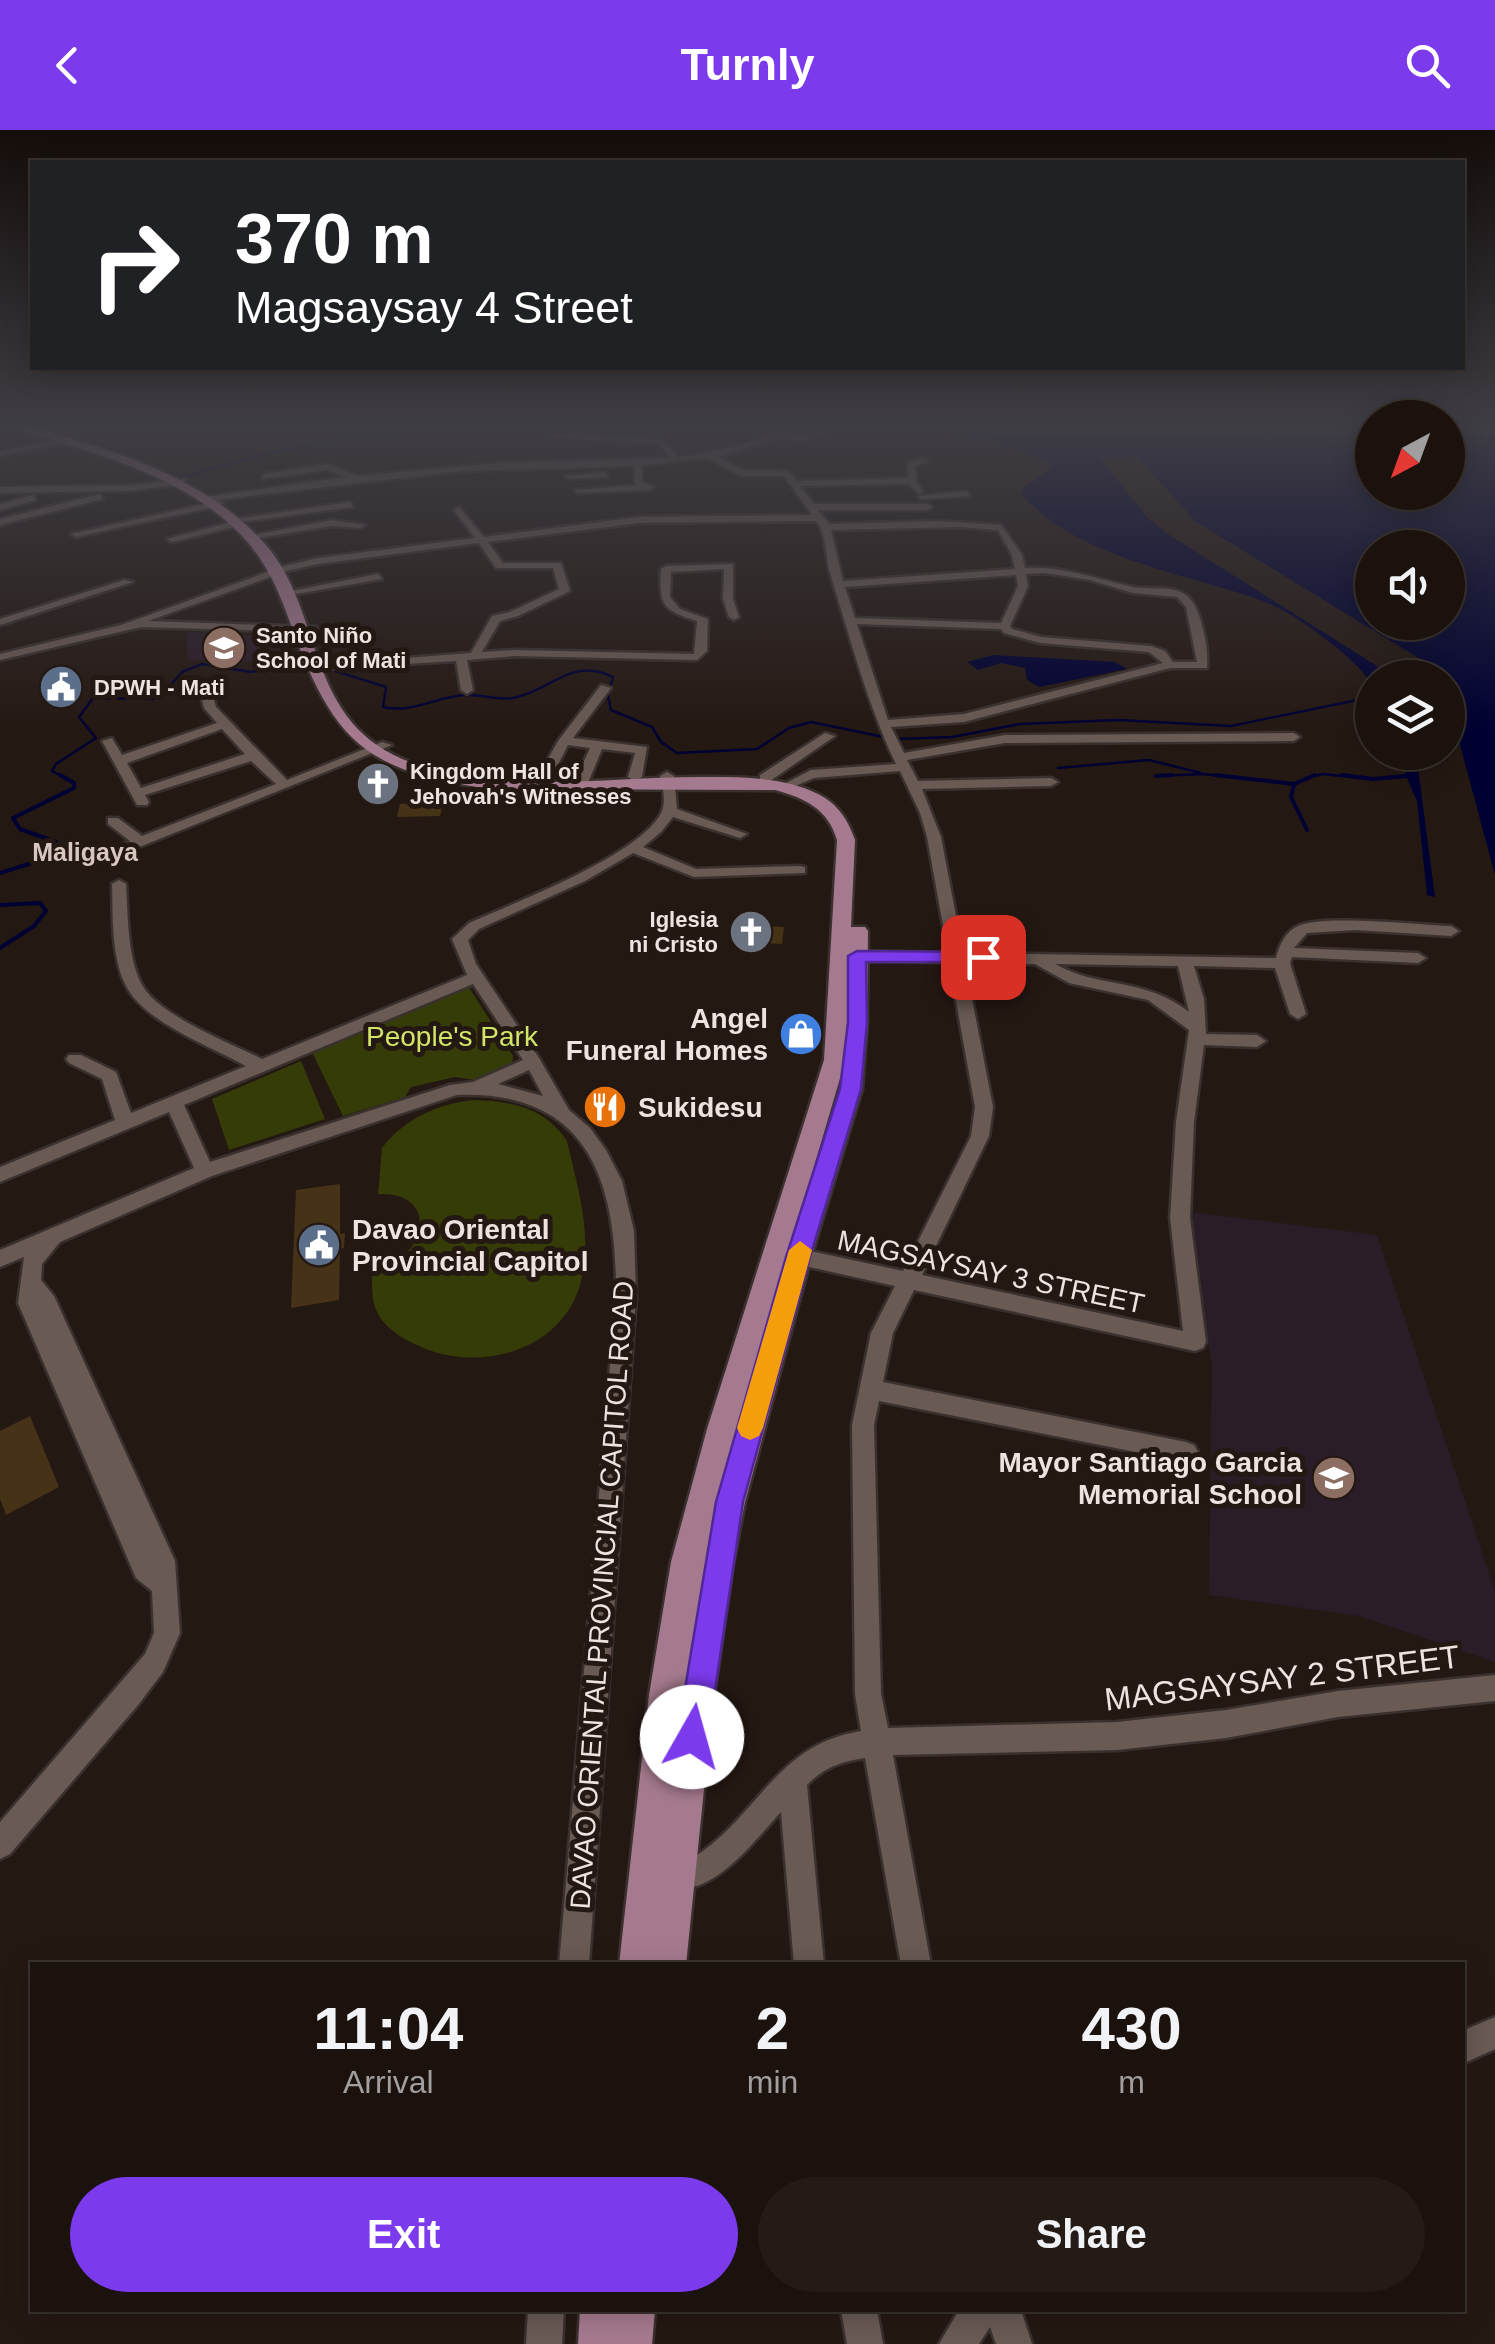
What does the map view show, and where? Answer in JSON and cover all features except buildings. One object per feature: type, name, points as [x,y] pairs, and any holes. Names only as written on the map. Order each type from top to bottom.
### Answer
[{"type":"main road","points":[[242,527],[296,591],[333,712],[348,730],[418,770],[463,776],[582,780],[765,778],[793,782],[837,802],[855,822],[859,855],[830,1084],[787,1254],[722,1429],[688,1562],[666,1695],[662,1875],[667,1962]]},
{"type":"main road","points":[[247,527],[259,534],[280,570],[349,714],[380,748]]},
{"type":"main road","points":[[463,776],[582,780],[635,777],[775,785],[816,799],[836,813],[846,840],[848,956]]},
{"type":"main road","points":[[639,1962],[662,1875]]},
{"type":"main road","points":[[600,2344],[603,2312]]},
{"type":"main road","points":[[629,2344],[632,2312]]},
{"type":"street","points":[[76,534],[105,527]]},
{"type":"street","points":[[172,539],[217,527]]},
{"type":"street","points":[[259,534],[308,527]]},
{"type":"street","points":[[470,527],[500,566],[552,565]]},
{"type":"street","points":[[0,657],[126,626],[280,570],[574,527]]},
{"type":"street","points":[[822,527],[883,724],[934,838],[984,1122],[969,1160],[882,1333],[868,1390],[862,1466],[868,1694],[915,1962]]},
{"type":"street","points":[[974,527],[1004,530],[1020,571],[1021,595],[1004,626]]},
{"type":"street","points":[[476,655],[496,618],[510,618],[545,596],[565,592],[560,570],[523,533]]},
{"type":"street","points":[[327,667],[476,655],[696,657],[701,651],[703,620],[676,611],[664,598],[666,568],[729,566],[728,598],[734,617]]},
{"type":"street","points":[[839,584],[1020,571],[1091,577],[1133,590],[1180,595],[1191,606],[1205,663],[1197,667],[1170,665],[964,718],[883,724]]},
{"type":"street","points":[[296,591],[378,577]]},
{"type":"street","points":[[0,622],[128,582]]},
{"type":"street","points":[[850,621],[1004,626]]},
{"type":"street","points":[[126,626],[164,623],[306,630]]},
{"type":"street","points":[[1004,626],[1008,632],[1040,640],[1151,649],[1161,652],[1170,665]]},
{"type":"street","points":[[460,656],[467,690]]},
{"type":"street","points":[[205,688],[207,702],[223,725],[285,785]]},
{"type":"street","points":[[545,778],[564,741],[604,688]]},
{"type":"street","points":[[120,762],[223,725]]},
{"type":"street","points":[[765,778],[829,736]]},
{"type":"street","points":[[906,770],[1005,740],[1294,736]]},
{"type":"street","points":[[108,740],[140,798],[253,756]]},
{"type":"street","points":[[564,741],[644,751],[635,777]]},
{"type":"street","points":[[582,780],[597,745]]},
{"type":"street","points":[[102,857],[380,748]]},
{"type":"street","points":[[793,782],[811,774],[906,770],[1051,782]]},
{"type":"street","points":[[561,1112],[534,1062],[460,949],[464,933],[631,847],[654,830],[670,811],[668,780]]},
{"type":"street","points":[[670,811],[740,834]]},
{"type":"street","points":[[113,821],[140,842]]},
{"type":"street","points":[[631,847],[694,873],[800,870]]},
{"type":"street","points":[[118,884],[122,935],[132,982],[142,997],[160,1012],[260,1066]]},
{"type":"street","points":[[1298,1014],[1284,958],[1302,930],[1330,924],[1452,931]]},
{"type":"street","points":[[848,956],[1185,962],[1418,958]]},
{"type":"street","points":[[1037,957],[1074,981],[1150,994],[1176,1009],[1198,1034],[1257,1041]]},
{"type":"street","points":[[1185,962],[1196,999],[1198,1034]]},
{"type":"street","points":[[0,1174],[476,977]]},
{"type":"street","name":"MAGSAYSAY 3 STREET","points":[[787,1254],[1196,1342],[1180,1218],[1186,1122],[1198,1034]]},
{"type":"street","points":[[75,1058],[110,1076],[125,1122]]},
{"type":"street","points":[[475,1087],[534,1062]]},
{"type":"street","name":"DAVAO ORIENTAL PROVINCIAL CAPITOL ROAD","points":[[0,1259],[205,1172],[422,1098],[475,1087],[523,1092],[561,1112],[589,1142],[612,1180],[623,1222],[625,1322],[574,1962]]},
{"type":"street","points":[[174,1102],[205,1172]]},
{"type":"street","points":[[64,1233],[32,1262],[28,1303],[146,1570],[162,1584]]},
{"type":"street","points":[[0,1844],[154,1663],[167,1633],[163,1560],[44,1296],[30,1283]]},
{"type":"street","points":[[868,1390],[1186,1452]]},
{"type":"street","name":"MAGSAYSAY 2 STREET","points":[[662,1875],[714,1862],[792,1778],[824,1754],[876,1742],[1148,1734],[1338,1704],[1495,1688]]},
{"type":"street","points":[[792,1778],[809,1962]]},
{"type":"street","points":[[1465,2047],[1495,2033]]},
{"type":"street","points":[[544,2344],[546,2312]]},
{"type":"street","points":[[859,2312],[865,2344]]},
{"type":"street","points":[[956,2344],[979,2312]]},
{"type":"street","points":[[1004,2312],[1014,2344]]},
{"type":"shaded area","points":[[1062,527],[1160,527],[1368,660],[1355,660],[1355,665],[1304,624],[1272,605],[1102,549]]},
{"type":"shaded area","points":[[1205,527],[1495,527],[1495,875],[1465,763],[1465,660],[1422,660],[1389,640],[1465,640],[1465,530],[1355,530],[1355,619]]},
{"type":"shaded area","name":"Santo Niño School of Mati","points":[[186,632],[257,636],[266,663],[188,660]]},
{"type":"shaded area","points":[[993,655],[1115,662],[1127,669],[1039,687],[1027,680],[1025,668],[1001,663],[978,670],[967,662]]},
{"type":"shaded area","points":[[1405,770],[1418,770],[1435,897],[1427,895],[1417,801]]},
{"type":"shaded area","name":"Mayor Santiago Garcia Memorial School","points":[[1182,1211],[1377,1235],[1495,1592],[1495,1662],[1359,1616],[1209,1595],[1212,1364]]},
{"type":"green space","name":"People's Park","points":[[468,986],[513,1056],[512,1066],[475,1080],[455,1077],[411,1087],[405,1097],[343,1116],[311,1050]]},
{"type":"green space","points":[[301,1061],[325,1119],[229,1150],[212,1099]]},
{"type":"green space","points":[[474,1100],[526,1108],[549,1121],[567,1141],[582,1209],[585,1260],[573,1302],[558,1323],[539,1339],[517,1350],[466,1357],[441,1354],[391,1329],[374,1304],[372,1274],[404,1256],[419,1228],[419,1215],[412,1204],[399,1196],[378,1194],[382,1148],[401,1128],[423,1114]]},
{"type":"waterway","points":[[65,778],[52,771],[56,764],[96,738],[79,717],[93,698],[153,699],[164,693],[182,672],[202,664],[251,672],[281,666],[308,671]]},
{"type":"waterway","points":[[335,671],[386,687],[383,707],[394,709],[466,695],[513,698],[573,673],[598,672],[613,677],[608,695],[611,710],[652,727],[661,742],[677,753],[757,749],[789,728],[811,722],[884,737]]},
{"type":"waterway","points":[[897,739],[952,737],[1020,724],[1118,720],[1231,726],[1355,700]]},
{"type":"waterway","points":[[1058,768],[1149,760],[1201,773]]},
{"type":"waterway","points":[[1172,775],[1156,776],[1203,774],[1238,778]]},
{"type":"waterway","points":[[1310,777],[1323,774],[1360,778]]},
{"type":"waterway","points":[[0,873],[38,861],[59,848],[56,842],[20,829],[13,818],[74,788],[74,783],[60,775]]},
{"type":"waterway","points":[[1215,775],[1294,784]]},
{"type":"waterway","points":[[1310,777],[1315,775]]},
{"type":"waterway","points":[[1342,775],[1373,779],[1406,776],[1390,778]]},
{"type":"waterway","points":[[1294,784],[1310,777]]},
{"type":"waterway","points":[[1306,778],[1310,777]]},
{"type":"waterway","points":[[1294,784],[1291,797],[1307,830]]},
{"type":"waterway","points":[[0,905],[40,903],[46,911],[34,926],[0,948]]},
{"type":"slow traffic","points":[[750,1428],[800,1250]]},
{"type":"place","name":"Santo Niño School of Mati","points":[[224,648]]},
{"type":"place","name":"DPWH - Mati","points":[[61,687]]},
{"type":"place","name":"Kingdom Hall of Jehovah's Witnesses","points":[[378,784]]},
{"type":"place","name":"Iglesia ni Cristo","points":[[751,932]]},
{"type":"place","name":"Angel Funeral Homes","points":[[801,1034]]},
{"type":"place","name":"Sukidesu","points":[[605,1107]]},
{"type":"place","name":"Davao Oriental Provincial Capitol","points":[[319,1245]]},
{"type":"place","name":"Mayor Santiago Garcia Memorial School","points":[[1334,1478]]},
{"type":"district","name":"Maligaya","points":[[85,852]]},
{"type":"route","points":[[692,1737],[730,1502],[798,1257],[850,1089],[855,1062],[857,956],[983,957]]}]
